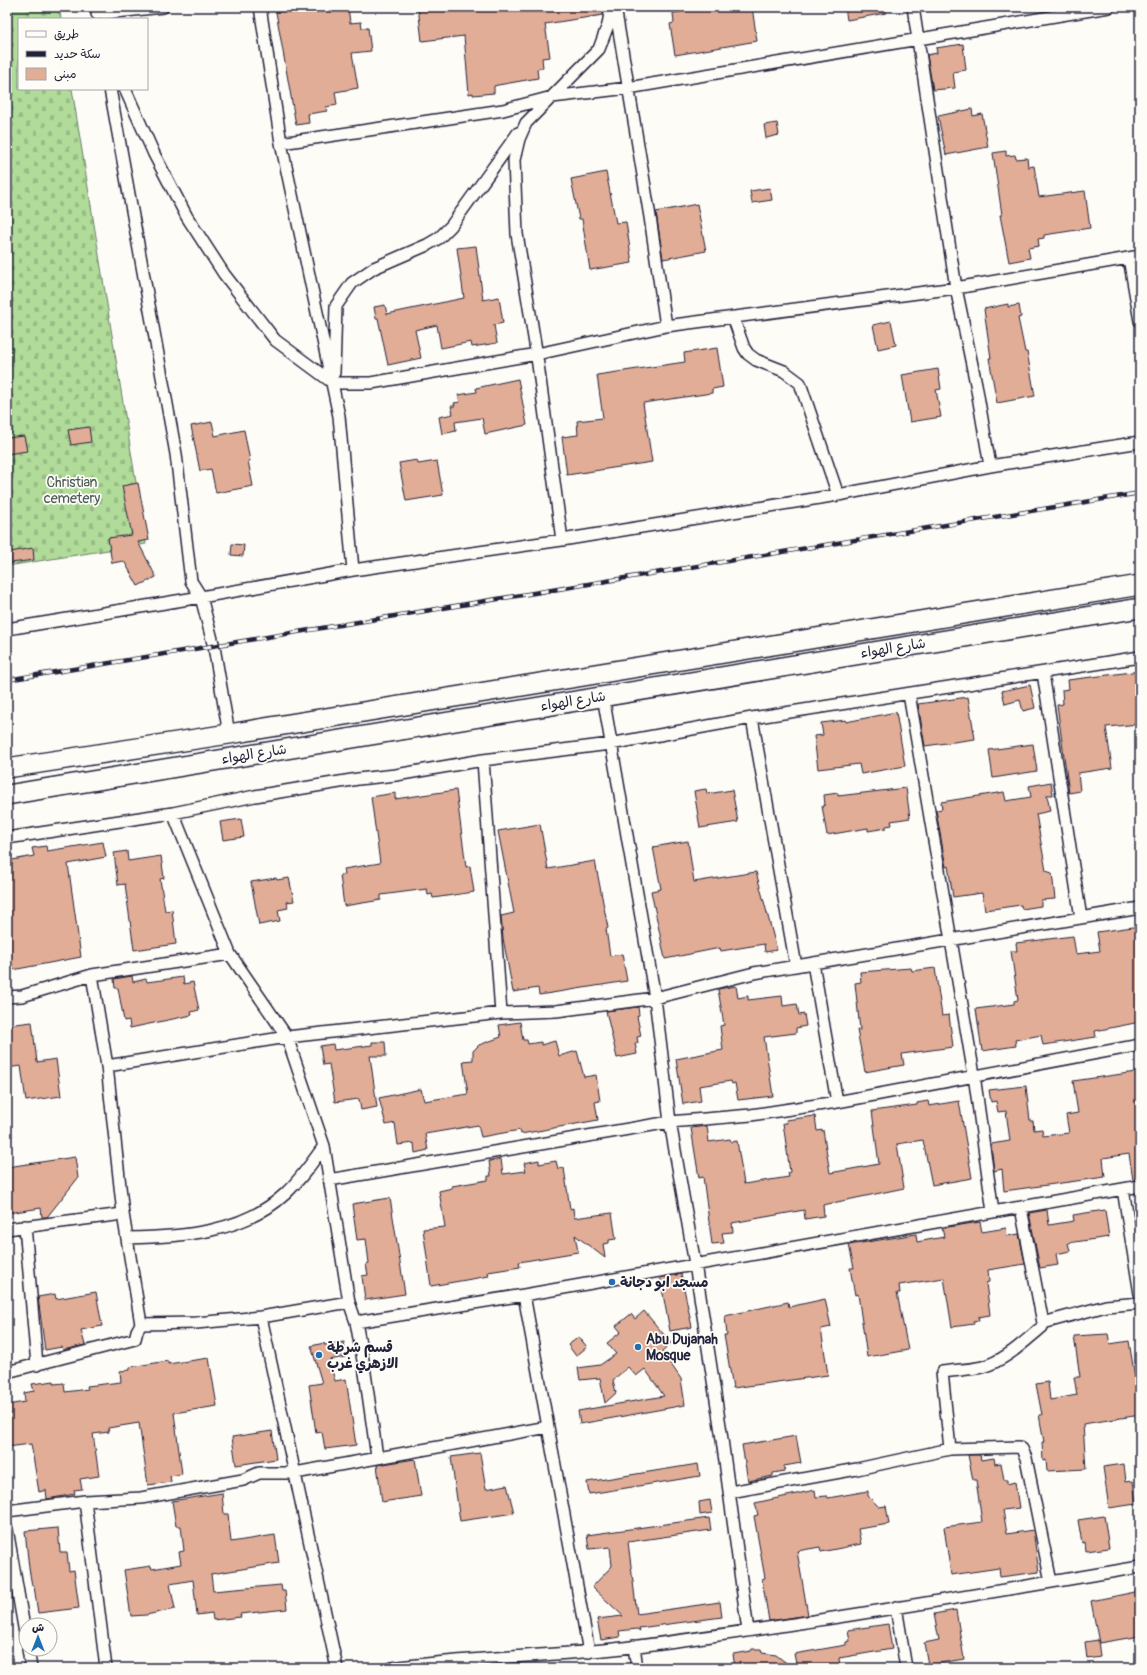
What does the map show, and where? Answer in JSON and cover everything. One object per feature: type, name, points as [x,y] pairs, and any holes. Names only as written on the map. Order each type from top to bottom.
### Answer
[{"type":"highway","name":"شارع الهواء","points":[[7,768],[229,734],[1140,585]]},
{"type":"highway","name":"شارع الهواء","points":[[7,795],[1140,608]]},
{"type":"street","points":[[97,13],[163,7]]},
{"type":"street","points":[[260,7],[280,143],[339,416],[353,570]]},
{"type":"street","points":[[333,383],[336,358],[336,306],[352,283],[374,268],[427,245],[439,238],[451,226],[526,123],[599,49],[608,25],[611,7]]},
{"type":"street","points":[[615,7],[650,217],[666,326]]},
{"type":"street","points":[[913,7],[956,288],[976,384],[990,466]]},
{"type":"street","points":[[280,143],[503,110],[552,97],[628,88],[1109,7]]},
{"type":"street","points":[[110,90],[176,454],[191,581],[201,597],[217,660],[229,734]]},
{"type":"street","points":[[125,90],[154,154],[187,217],[224,274],[275,340],[333,383],[371,383],[537,354],[666,326],[956,288],[1140,256]]},
{"type":"street","points":[[526,123],[519,139],[514,160],[517,234],[537,354],[562,540]]},
{"type":"street","points":[[1129,258],[1140,321]]},
{"type":"street","points":[[733,317],[744,348],[748,354],[756,360],[784,371],[800,383],[838,495]]},
{"type":"street","points":[[7,629],[353,570],[562,540],[838,495],[990,466],[1140,442]]},
{"type":"street","points":[[7,838],[173,813],[255,796],[484,760],[610,744],[752,718],[1140,657]]},
{"type":"street","points":[[1043,673],[1081,918]]},
{"type":"street","points":[[909,694],[974,1075],[993,1212]]},
{"type":"street","points":[[603,696],[610,744],[655,998],[670,1122],[695,1264],[730,1492],[748,1631]]},
{"type":"street","points":[[752,718],[796,966]]},
{"type":"street","points":[[484,760],[501,1013]]},
{"type":"street","points":[[173,813],[230,954],[287,1037],[324,1146],[349,1302],[356,1322],[364,1366],[377,1457]]},
{"type":"street","points":[[107,1066],[287,1037],[501,1013],[556,1011],[655,998],[754,973],[1140,908]]},
{"type":"street","points":[[7,997],[22,996],[92,975],[230,954]]},
{"type":"street","points":[[812,963],[837,1102]]},
{"type":"street","points":[[7,1372],[135,1339],[141,1324],[123,1214],[107,1066],[92,975]]},
{"type":"street","points":[[329,1180],[670,1122],[751,1115],[837,1102],[974,1075],[1140,1045]]},
{"type":"street","points":[[127,1238],[192,1235],[211,1231],[246,1218],[274,1203],[285,1194],[324,1146]]},
{"type":"street","points":[[356,1322],[524,1295],[1140,1186]]},
{"type":"street","points":[[1123,1189],[1140,1294]]},
{"type":"street","points":[[950,1449],[942,1372],[982,1367],[994,1363],[1042,1327],[1043,1323],[1021,1208]]},
{"type":"street","points":[[7,1229],[123,1214]]},
{"type":"street","points":[[25,1226],[37,1365]]},
{"type":"street","points":[[524,1295],[589,1652]]},
{"type":"street","points":[[141,1324],[196,1323],[261,1317],[349,1302]]},
{"type":"street","points":[[1043,1323],[1106,1306],[1140,1303]]},
{"type":"street","points":[[261,1317],[337,1668]]},
{"type":"street","points":[[7,1511],[85,1501],[141,1498],[243,1480],[258,1473],[295,1473],[548,1427]]},
{"type":"street","points":[[730,1492],[857,1469],[950,1449],[1016,1446],[1022,1449],[1026,1458],[1051,1582]]},
{"type":"street","points":[[85,1501],[106,1668]]},
{"type":"street","points":[[7,1529],[22,1617]]},
{"type":"street","points":[[392,1668],[459,1660],[589,1652],[748,1631],[1140,1567]]},
{"type":"street","points":[[896,1607],[906,1668]]},
{"type":"street","points":[[634,1646],[637,1668]]},
{"type":"street","points":[[29,1657],[31,1668]]},
{"type":"green space","name":"Christian cemetery","points":[[7,7],[59,7],[61,18],[18,18],[18,90],[72,90],[146,544],[7,566]]},
{"type":"building","points":[[311,7],[348,7],[350,23],[361,22],[362,28],[368,28],[371,51],[352,53],[358,88],[335,92],[337,105],[326,107],[327,111],[308,114],[309,123],[296,125],[276,12]]},
{"type":"building","points":[[418,7],[604,7],[603,15],[545,24],[550,57],[542,58],[543,68],[537,69],[538,78],[494,86],[494,93],[473,95],[473,93],[469,94],[464,36],[422,41]]},
{"type":"building","points":[[708,7],[752,7],[757,41],[675,55],[670,24],[674,23],[673,13]]},
{"type":"building","points":[[845,7],[886,7],[886,13],[847,20]]},
{"type":"building","points":[[963,44],[966,70],[953,72],[955,88],[933,90],[927,55],[937,53],[936,48]]},
{"type":"building","points":[[972,109],[973,116],[982,114],[988,147],[946,155],[938,116]]},
{"type":"building","points":[[777,123],[779,135],[766,138],[764,125]]},
{"type":"building","points":[[1006,151],[1006,156],[1015,155],[1016,159],[1027,158],[1028,167],[1034,166],[1039,197],[1085,191],[1090,228],[1044,235],[1044,238],[1038,239],[1039,246],[1028,248],[1030,258],[1009,262],[1000,215],[1002,215],[993,153]]},
{"type":"building","points":[[606,172],[616,223],[626,222],[632,263],[590,270],[582,219],[579,219],[571,179]]},
{"type":"building","points":[[770,188],[772,200],[752,203],[750,191]]},
{"type":"building","points":[[697,204],[706,251],[663,259],[656,212]]},
{"type":"building","points":[[476,246],[483,300],[499,297],[503,323],[494,325],[497,343],[472,347],[471,342],[441,348],[437,325],[415,330],[421,358],[388,365],[378,318],[376,318],[374,307],[385,305],[387,314],[464,298],[457,248]]},
{"type":"building","points":[[1008,304],[1008,307],[1019,305],[1021,317],[1018,318],[1025,352],[1027,352],[1035,396],[997,403],[989,358],[991,358],[984,309]]},
{"type":"building","points":[[891,321],[896,345],[878,349],[873,325]]},
{"type":"building","points":[[717,348],[723,387],[712,389],[712,393],[643,403],[652,462],[567,475],[562,437],[578,435],[577,421],[603,418],[597,375],[685,362],[684,353]]},
{"type":"building","points":[[938,369],[941,389],[936,390],[941,417],[910,422],[902,375]]},
{"type":"building","points":[[518,379],[527,425],[485,434],[482,418],[455,422],[456,431],[442,434],[439,417],[453,414],[451,406],[455,406],[454,403],[460,402],[458,395],[477,392],[476,388]]},
{"type":"building","points":[[212,422],[215,436],[244,430],[253,486],[216,493],[211,469],[200,471],[191,426]]},
{"type":"building","points":[[89,427],[91,442],[71,445],[68,430]]},
{"type":"building","points":[[24,436],[27,451],[7,454],[7,438]]},
{"type":"building","points":[[417,460],[418,464],[437,461],[443,495],[406,501],[399,463]]},
{"type":"building","points":[[138,483],[149,540],[138,542],[156,577],[138,586],[124,561],[112,563],[108,538],[132,535],[122,486]]},
{"type":"building","points":[[232,544],[244,545],[243,556],[231,555]]},
{"type":"building","points":[[33,548],[34,560],[11,563],[10,552]]},
{"type":"building","points":[[1140,671],[1140,724],[1106,727],[1112,768],[1078,773],[1080,791],[1069,793],[1057,705],[1063,704],[1062,690],[1069,689],[1068,680]]},
{"type":"building","points":[[1030,685],[1035,708],[1023,711],[1020,700],[1005,704],[1002,691]]},
{"type":"building","points":[[968,697],[975,739],[925,746],[918,704]]},
{"type":"building","points":[[896,712],[905,766],[861,774],[859,764],[818,769],[814,736],[823,735],[821,723],[846,720],[846,722]]},
{"type":"building","points":[[1033,744],[1037,771],[993,778],[989,750]]},
{"type":"building","points":[[1051,782],[1053,795],[1047,795],[1050,811],[1036,814],[1046,871],[1052,873],[1055,899],[1041,900],[1041,906],[1022,909],[1021,905],[985,910],[982,893],[953,897],[936,810],[942,809],[941,802],[1004,792],[1006,801],[1031,797],[1029,786]]},
{"type":"building","points":[[906,788],[910,818],[891,821],[892,825],[886,826],[886,828],[868,831],[868,828],[827,835],[822,806],[825,805],[824,795],[838,793],[838,796]]},
{"type":"building","points":[[706,789],[707,794],[732,790],[738,822],[700,828],[694,791]]},
{"type":"building","points":[[456,790],[466,867],[470,866],[474,892],[433,898],[432,894],[428,895],[427,889],[381,895],[381,900],[344,906],[340,875],[345,875],[344,869],[380,863],[371,797],[395,793],[395,799]]},
{"type":"building","points":[[241,819],[244,837],[223,840],[220,822]]},
{"type":"building","points":[[540,824],[548,869],[595,861],[608,928],[606,929],[610,956],[622,954],[627,981],[539,995],[538,988],[513,992],[503,938],[501,916],[514,913],[498,831]]},
{"type":"building","points":[[688,841],[694,882],[756,872],[777,950],[765,952],[764,944],[721,951],[720,948],[665,959],[651,891],[661,889],[653,847]]},
{"type":"building","points":[[103,842],[106,857],[68,864],[81,957],[7,971],[7,861],[34,856],[32,848],[46,846],[47,851]]},
{"type":"building","points":[[127,851],[128,861],[161,856],[164,878],[160,879],[165,911],[172,910],[176,944],[134,950],[125,884],[118,885],[114,853]]},
{"type":"building","points":[[276,878],[277,880],[289,878],[294,901],[287,902],[288,908],[278,910],[280,921],[259,925],[251,882]]},
{"type":"building","points":[[1140,926],[1140,1022],[1095,1031],[1096,1037],[1043,1045],[1041,1035],[1015,1040],[1016,1046],[982,1051],[976,1009],[1014,1004],[1014,1001],[1018,1000],[1011,951],[1017,951],[1016,943],[1073,936],[1076,954],[1100,951],[1097,932]]},
{"type":"building","points":[[911,968],[912,971],[935,968],[942,1016],[949,1015],[953,1047],[902,1054],[904,1065],[865,1072],[857,1030],[860,1030],[855,983],[861,982],[860,972]]},
{"type":"building","points":[[132,976],[133,982],[146,979],[147,982],[183,977],[184,984],[193,982],[199,1010],[191,1012],[192,1015],[130,1028],[129,1020],[124,1021],[118,988],[115,988],[114,979]]},
{"type":"building","points":[[736,986],[738,998],[748,996],[748,1000],[782,996],[783,1006],[797,1004],[799,1015],[804,1014],[806,1026],[796,1028],[796,1033],[764,1037],[773,1096],[738,1100],[735,1083],[732,1084],[731,1081],[699,1086],[701,1101],[683,1104],[676,1059],[723,1050],[720,1026],[724,1025],[718,989]]},
{"type":"building","points":[[638,1007],[639,1015],[637,1016],[641,1036],[637,1037],[638,1043],[635,1043],[637,1054],[617,1058],[606,1011]]},
{"type":"building","points":[[32,1022],[37,1062],[56,1059],[61,1096],[26,1101],[21,1066],[7,1068],[7,1025]]},
{"type":"building","points":[[520,1022],[523,1040],[527,1040],[528,1044],[541,1042],[541,1045],[555,1041],[559,1056],[577,1051],[584,1077],[596,1075],[600,1101],[595,1102],[598,1120],[521,1134],[520,1130],[481,1137],[478,1125],[425,1134],[428,1150],[415,1153],[414,1143],[398,1145],[395,1123],[386,1125],[379,1098],[421,1089],[424,1101],[468,1094],[463,1061],[473,1060],[473,1051],[479,1045],[501,1037],[499,1025]]},
{"type":"building","points":[[372,1042],[385,1042],[386,1056],[370,1056],[377,1107],[361,1110],[359,1099],[335,1102],[329,1064],[323,1065],[320,1046],[333,1044],[334,1050],[372,1045]]},
{"type":"building","points":[[1136,1072],[1138,1083],[1140,1083],[1140,1179],[1133,1180],[1129,1154],[1103,1158],[1105,1177],[1004,1191],[1002,1169],[994,1171],[991,1144],[1010,1141],[1006,1111],[998,1112],[996,1101],[991,1102],[989,1090],[1026,1086],[1030,1121],[1033,1121],[1034,1130],[1042,1129],[1043,1136],[1069,1133],[1066,1115],[1078,1113],[1073,1081]]},
{"type":"building","points":[[928,1101],[929,1106],[959,1101],[972,1178],[932,1185],[923,1140],[897,1144],[904,1188],[823,1205],[824,1216],[805,1219],[804,1210],[732,1223],[733,1232],[722,1233],[724,1243],[712,1244],[703,1177],[699,1178],[691,1128],[707,1126],[709,1142],[730,1139],[731,1142],[737,1141],[744,1184],[789,1177],[788,1173],[790,1172],[783,1123],[787,1123],[786,1120],[815,1116],[817,1131],[823,1130],[830,1173],[879,1164],[872,1111],[917,1105],[917,1103]]},
{"type":"building","points":[[75,1157],[78,1178],[47,1217],[42,1217],[41,1208],[8,1213],[7,1167]]},
{"type":"building","points":[[501,1159],[503,1174],[526,1171],[524,1163],[539,1160],[539,1164],[556,1161],[558,1169],[564,1168],[570,1209],[573,1208],[574,1218],[612,1213],[616,1239],[609,1240],[609,1243],[603,1244],[605,1258],[575,1235],[578,1252],[519,1262],[520,1267],[488,1272],[489,1276],[431,1286],[423,1229],[445,1227],[439,1191],[452,1188],[452,1186],[488,1180],[488,1176],[491,1176],[489,1161]]},
{"type":"building","points":[[390,1198],[405,1294],[365,1300],[362,1276],[368,1275],[366,1264],[369,1263],[366,1239],[357,1240],[352,1204]]},
{"type":"building","points":[[1047,1210],[1049,1225],[1074,1221],[1073,1215],[1105,1210],[1109,1237],[1068,1243],[1070,1251],[1056,1254],[1058,1265],[1040,1268],[1029,1213]]},
{"type":"building","points":[[980,1222],[982,1232],[1006,1228],[1007,1236],[1019,1234],[1025,1264],[988,1270],[989,1282],[986,1283],[990,1315],[978,1317],[979,1320],[973,1321],[974,1324],[952,1327],[944,1278],[899,1285],[900,1293],[897,1293],[908,1350],[867,1357],[858,1294],[855,1295],[850,1268],[854,1268],[849,1245],[916,1234],[917,1242],[944,1237],[942,1228]]},
{"type":"building","points":[[681,1274],[692,1327],[670,1331],[660,1278]]},
{"type":"building","points":[[96,1292],[102,1326],[81,1330],[85,1345],[63,1350],[62,1347],[45,1350],[38,1297],[55,1294],[56,1299]]},
{"type":"building","points":[[825,1299],[831,1327],[821,1329],[828,1375],[733,1388],[724,1335],[727,1335],[725,1316],[788,1302],[789,1307]]},
{"type":"building","points":[[644,1311],[671,1343],[662,1351],[681,1379],[685,1405],[580,1424],[578,1411],[664,1396],[645,1369],[636,1376],[628,1367],[613,1380],[616,1393],[605,1403],[600,1378],[580,1380],[578,1368],[600,1365],[616,1354],[607,1343],[621,1332],[616,1326],[631,1314],[635,1319]]},
{"type":"building","points":[[1108,1334],[1110,1344],[1129,1341],[1137,1391],[1140,1390],[1140,1415],[1083,1424],[1086,1469],[1047,1471],[1046,1460],[1043,1461],[1042,1442],[1044,1442],[1039,1415],[1042,1415],[1036,1384],[1048,1382],[1050,1400],[1077,1395],[1074,1377],[1080,1377],[1074,1336]]},
{"type":"building","points":[[579,1337],[587,1347],[576,1356],[568,1345]]},
{"type":"building","points":[[344,1342],[346,1357],[329,1360],[335,1381],[346,1379],[356,1445],[325,1449],[322,1432],[316,1433],[309,1385],[322,1383],[311,1346],[324,1343],[324,1345]]},
{"type":"building","points":[[209,1358],[217,1406],[174,1413],[182,1474],[170,1476],[171,1482],[148,1485],[139,1423],[108,1428],[109,1432],[93,1434],[99,1476],[80,1479],[82,1489],[74,1490],[75,1494],[47,1499],[46,1490],[39,1492],[31,1444],[7,1447],[7,1405],[25,1402],[24,1393],[34,1391],[32,1384],[54,1381],[54,1384],[64,1383],[65,1392],[88,1389],[87,1386],[121,1382],[120,1371],[130,1370],[130,1367],[168,1361],[168,1364]]},
{"type":"building","points":[[272,1431],[276,1459],[236,1465],[232,1437]]},
{"type":"building","points":[[796,1436],[801,1463],[784,1466],[785,1471],[773,1473],[773,1476],[748,1481],[742,1445]]},
{"type":"building","points":[[480,1453],[486,1489],[507,1485],[514,1513],[460,1521],[451,1457]]},
{"type":"building","points":[[968,1455],[980,1455],[981,1460],[994,1458],[995,1464],[1001,1463],[1004,1480],[1007,1480],[1007,1484],[1015,1482],[1019,1508],[1003,1510],[1007,1534],[1033,1530],[1039,1572],[1000,1577],[999,1568],[951,1575],[944,1527],[982,1522],[976,1480],[973,1480]]},
{"type":"building","points":[[415,1459],[421,1496],[382,1502],[377,1465]]},
{"type":"building","points":[[698,1464],[700,1476],[589,1494],[587,1482]]},
{"type":"building","points":[[1124,1464],[1126,1482],[1133,1481],[1136,1504],[1109,1508],[1103,1467]]},
{"type":"building","points":[[815,1490],[816,1497],[827,1496],[828,1498],[868,1491],[868,1496],[879,1507],[886,1506],[889,1524],[858,1529],[861,1544],[821,1552],[820,1547],[797,1551],[808,1615],[769,1621],[762,1579],[765,1578],[754,1516],[758,1515],[755,1503]]},
{"type":"building","points":[[222,1493],[224,1514],[228,1514],[231,1542],[275,1535],[279,1563],[211,1574],[213,1591],[281,1585],[282,1591],[285,1591],[287,1609],[240,1614],[241,1617],[213,1620],[212,1613],[197,1615],[193,1580],[170,1584],[175,1609],[146,1615],[131,1616],[124,1570],[151,1566],[152,1569],[181,1564],[179,1552],[184,1551],[181,1526],[176,1526],[172,1501]]},
{"type":"building","points":[[710,1500],[712,1513],[700,1515],[699,1502]]},
{"type":"building","points":[[1104,1516],[1109,1548],[1086,1551],[1085,1542],[1082,1543],[1078,1520]]},
{"type":"building","points":[[709,1518],[711,1530],[628,1542],[637,1614],[720,1602],[722,1617],[639,1628],[640,1631],[637,1629],[619,1631],[620,1637],[601,1640],[597,1619],[623,1616],[592,1587],[612,1566],[610,1547],[589,1549],[587,1535]]},
{"type":"building","points":[[58,1528],[60,1552],[67,1552],[69,1571],[74,1570],[79,1608],[38,1613],[34,1586],[32,1586],[29,1568],[25,1531]]},
{"type":"building","points":[[1140,1591],[1140,1636],[1099,1643],[1091,1601]]},
{"type":"building","points":[[956,1610],[964,1659],[928,1665],[924,1643],[939,1640],[934,1614]]},
{"type":"building","points":[[888,1624],[892,1649],[839,1658],[840,1668],[797,1668],[794,1654],[846,1645],[846,1642],[850,1641],[848,1630]]},
{"type":"building","points":[[1098,1640],[1100,1657],[1087,1659],[1085,1642]]},
{"type":"building","points":[[752,1649],[761,1649],[762,1653],[776,1655],[793,1668],[735,1668],[733,1654],[751,1651]]},
{"type":"railway","points":[[7,680],[1140,493]]},
{"type":"place","name":"مسجد ابو دجانة","points":[[612,1282]]},
{"type":"place","name":"Abu Dujanah Mosque","points":[[638,1347]]},
{"type":"place","name":"قسم شرطة الازهري غرب","points":[[319,1355]]}]
